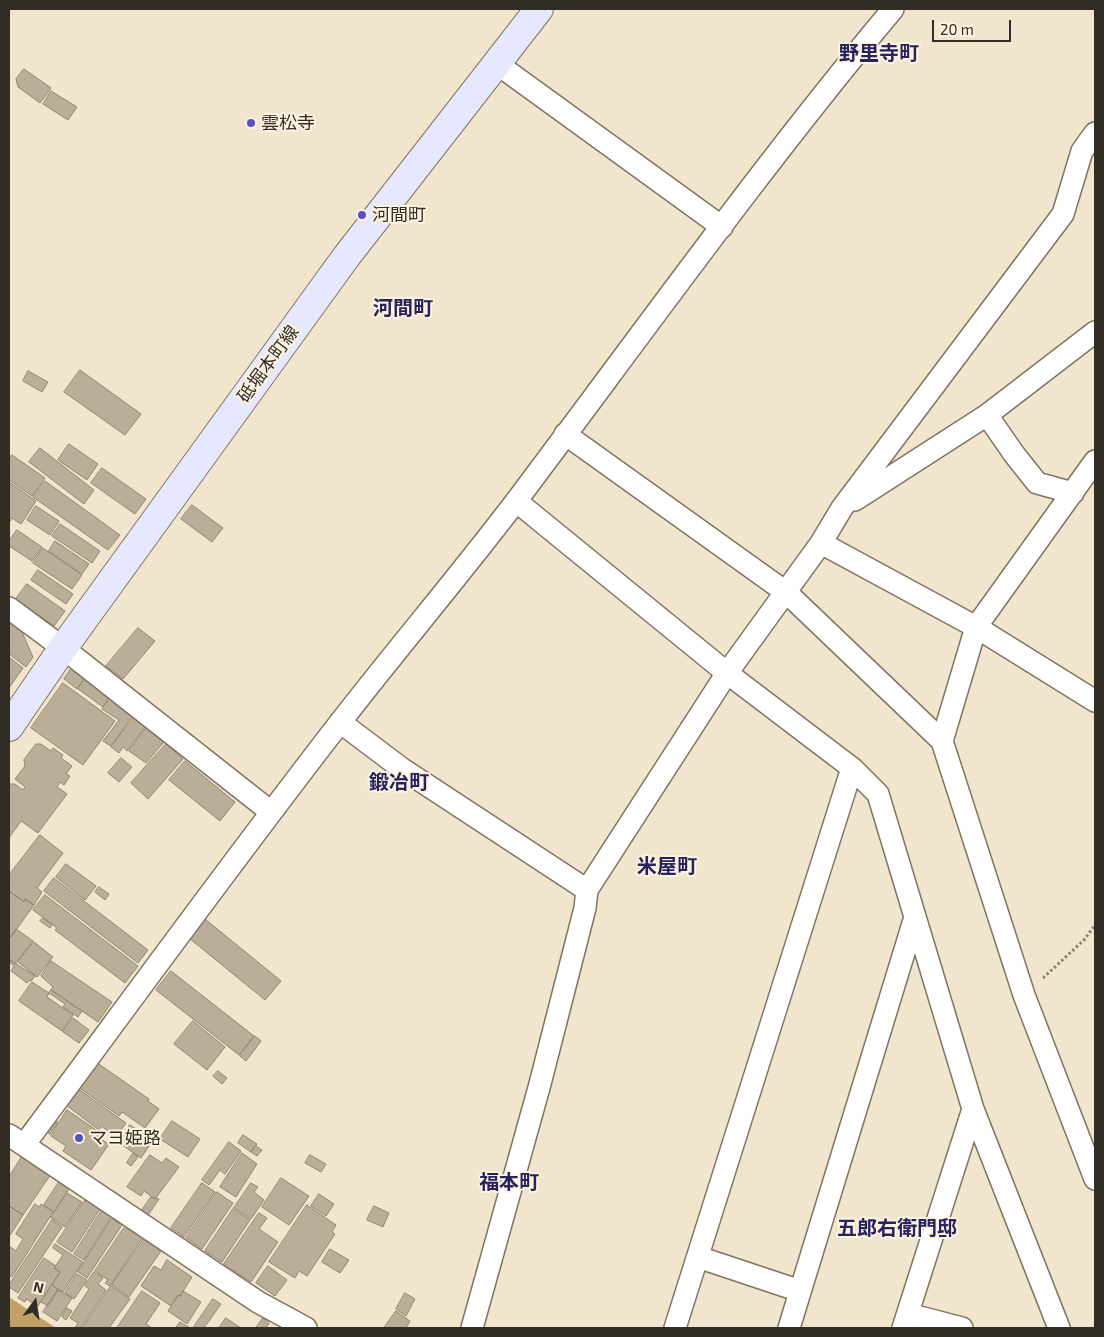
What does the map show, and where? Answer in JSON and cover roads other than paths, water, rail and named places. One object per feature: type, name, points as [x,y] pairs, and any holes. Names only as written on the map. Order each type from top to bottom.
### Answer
[{"type":"main road","name":"砥堀本町線","points":[[9,727],[63,648],[346,257],[536,10]]},
{"type":"street","points":[[306,1328],[258,1302],[16,1140],[340,722],[516,501],[722,227],[847,64],[893,9]]},
{"type":"street","points":[[496,63],[722,227]]},
{"type":"street","points":[[472,1328],[540,1084],[585,908],[587,890],[727,673],[787,593],[842,508],[1063,214],[1082,151],[1095,134]]},
{"type":"street","points":[[842,508],[987,415],[1095,332]]},
{"type":"street","points":[[987,415],[1037,483],[1072,493]]},
{"type":"street","points":[[565,434],[787,593],[942,741],[1024,995],[1095,1179]]},
{"type":"street","points":[[942,741],[976,627],[1095,461]]},
{"type":"street","points":[[516,501],[727,673],[852,768],[878,794],[973,1109],[1059,1328]]},
{"type":"street","points":[[821,543],[976,627],[1095,701]]},
{"type":"street","points":[[9,608],[63,648],[271,812]]},
{"type":"street","points":[[340,722],[401,768],[587,890]]},
{"type":"street","points":[[675,1328],[852,768]]},
{"type":"street","points":[[789,1328],[915,917]]},
{"type":"street","points":[[962,1328],[906,1321],[973,1109]]},
{"type":"street","points":[[698,1257],[800,1291]]},
{"type":"place","name":"雲松寺","points":[[251,123]]},
{"type":"place","name":"河間町","points":[[362,215]]},
{"type":"place","name":"マヨ姫路","points":[[79,1138]]},
{"type":"district","name":"野里寺町","points":[[879,53]]},
{"type":"district","name":"河間町","points":[[403,308]]},
{"type":"district","name":"鍛冶町","points":[[399,782]]},
{"type":"district","name":"米屋町","points":[[667,866]]},
{"type":"district","name":"福本町","points":[[509,1182]]},
{"type":"district","name":"五郎右衛門邸","points":[[897,1228]]}]
